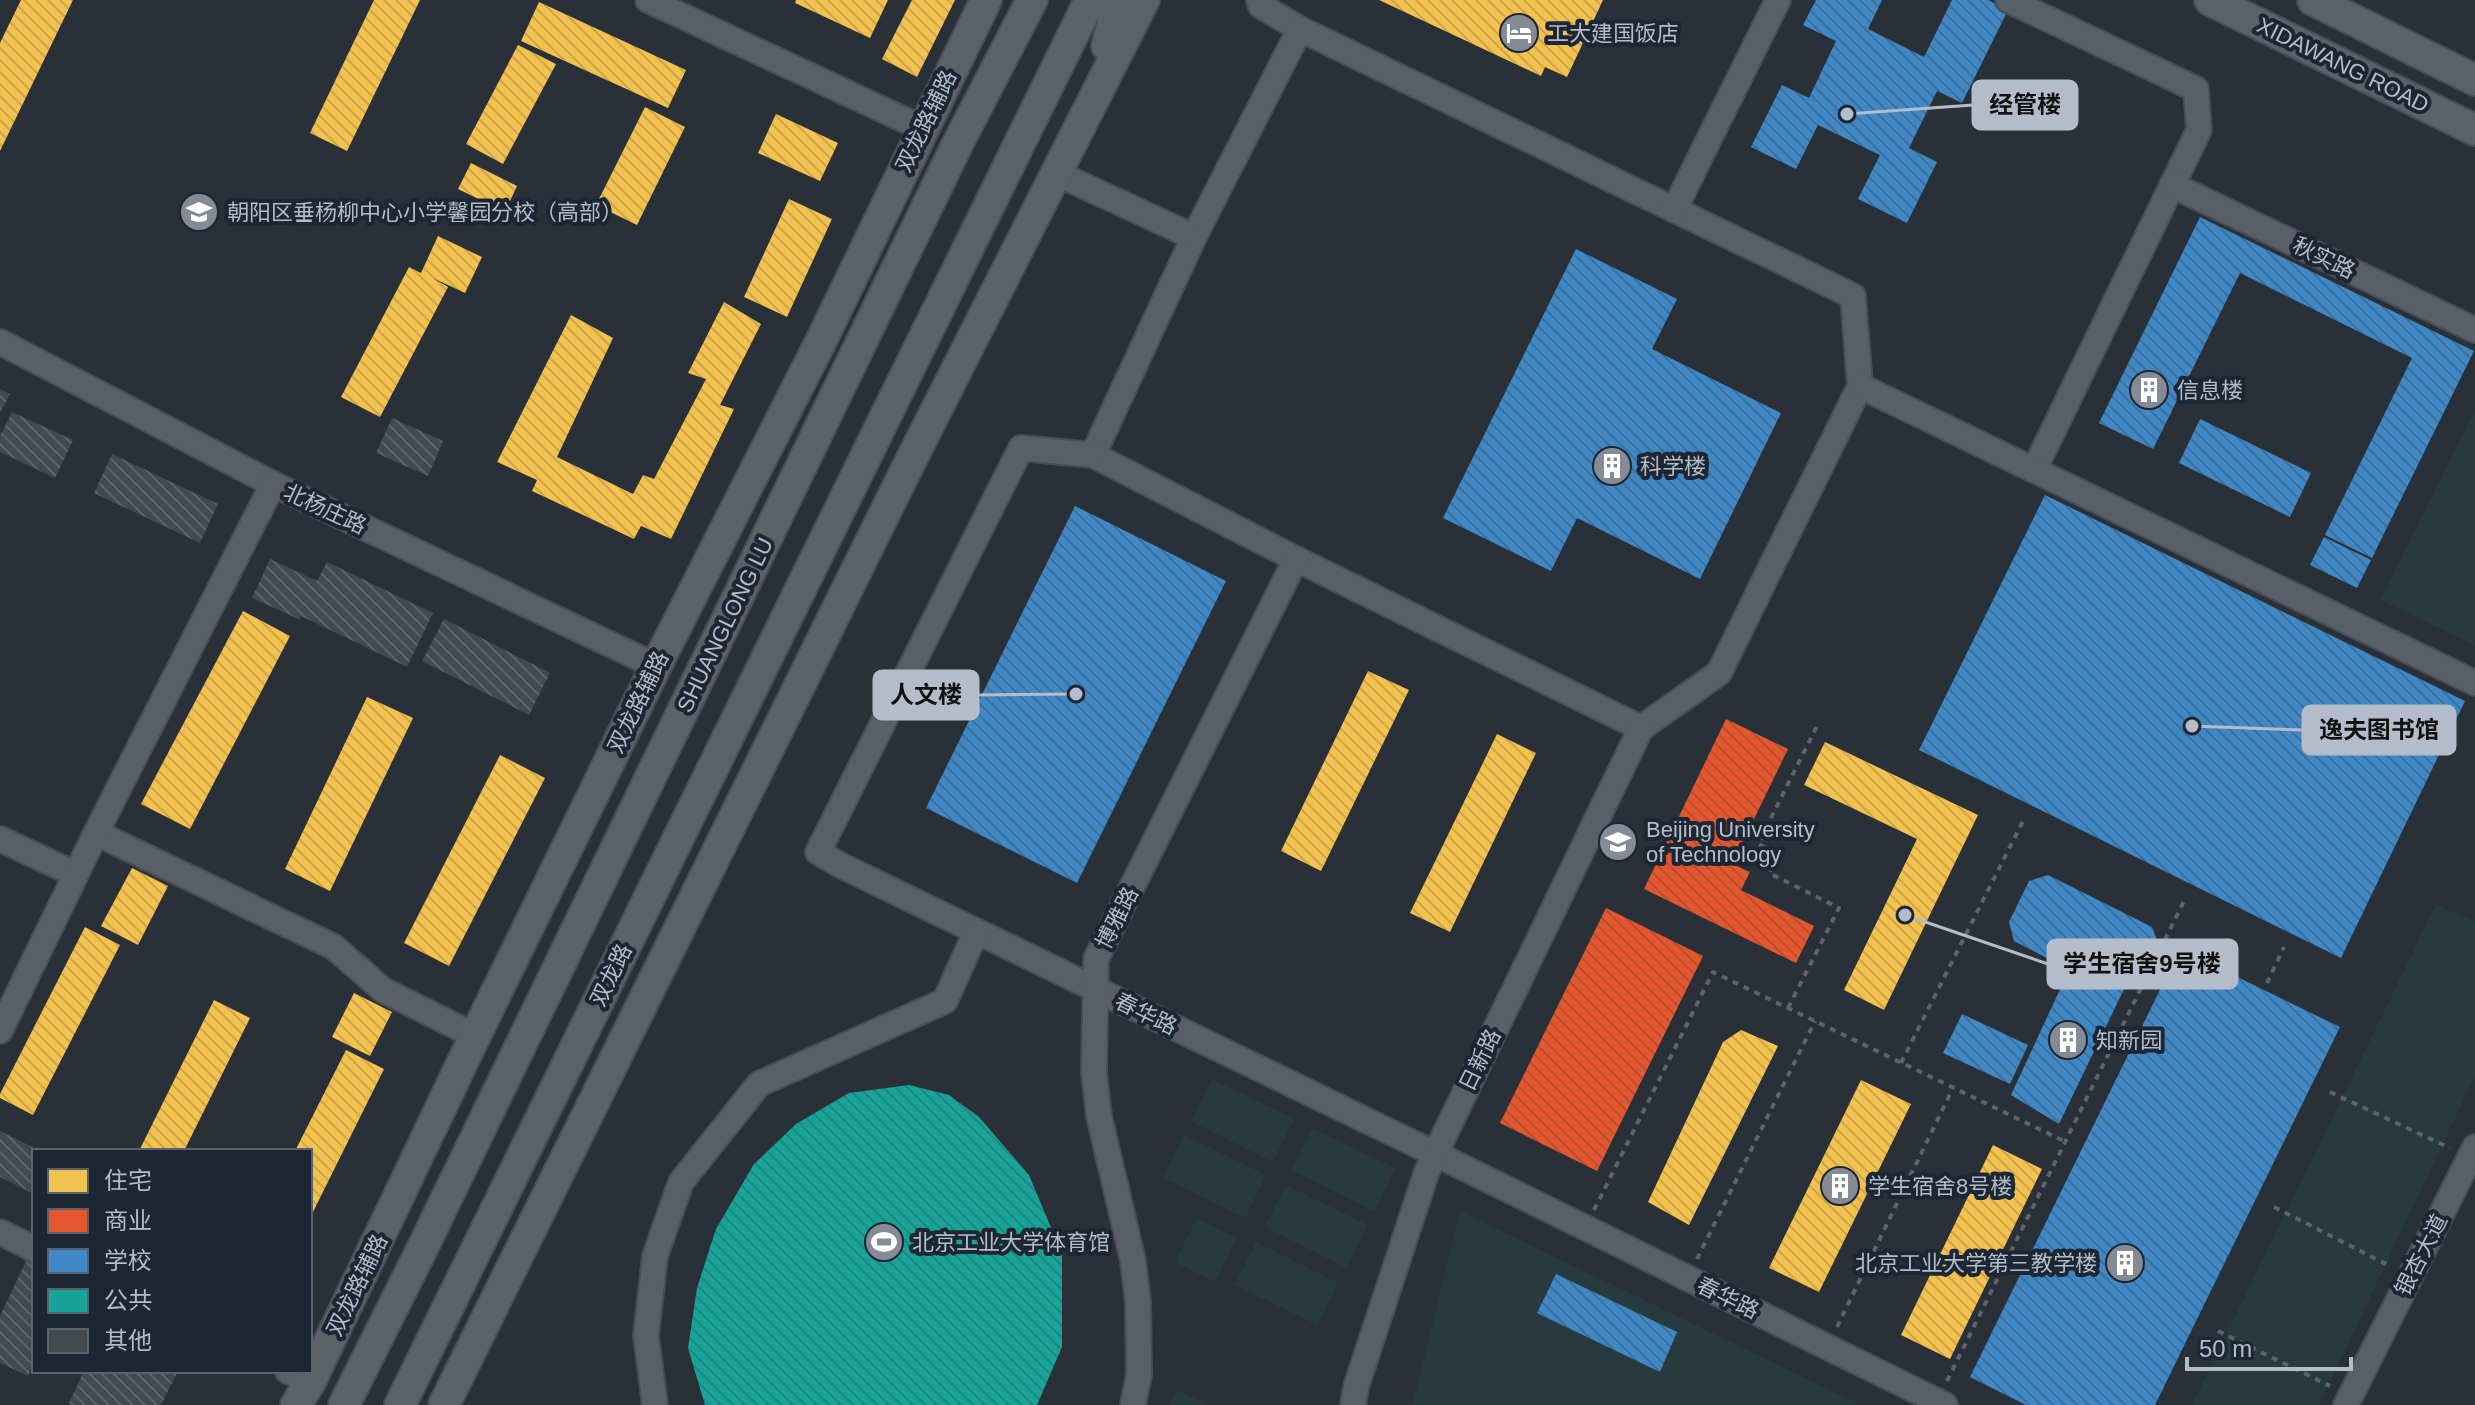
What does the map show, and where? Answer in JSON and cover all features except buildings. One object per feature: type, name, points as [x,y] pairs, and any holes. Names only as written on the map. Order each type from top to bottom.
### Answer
[{"type":"main road","name":"双龙路辅路","points":[[312,1358],[822,339],[986,0]]},
{"type":"main road","name":"SHUANGLONG LU","points":[[344,1405],[956,147],[1032,0]]},
{"type":"main road","points":[[821,544],[1090,0]]},
{"type":"main road","points":[[1097,91],[1118,0]]},
{"type":"main road","points":[[444,1405],[912,458],[1144,0]]},
{"type":"main road","name":"XIDAWANG ROAD","points":[[2210,0],[2475,130]]},
{"type":"main road","name":"XIDAWANG ROAD","points":[[2313,0],[2475,80]]},
{"type":"main road","points":[[821,544],[912,458]]},
{"type":"main road","name":"双龙路","points":[[400,1405],[821,544]]},
{"type":"street","points":[[648,0],[922,128]]},
{"type":"street","points":[[1259,0],[1261,6],[1300,29],[1853,296],[1860,386],[1719,673],[1641,728],[1296,559],[1093,455],[1194,237],[1300,29]]},
{"type":"street","points":[[1674,210],[1778,0]]},
{"type":"street","points":[[2008,0],[2196,89],[2199,130],[2034,470]]},
{"type":"street","points":[[1056,173],[1194,237]]},
{"type":"street","name":"秋实路","points":[[2172,185],[2475,330]]},
{"type":"street","name":"北杨庄路","points":[[0,342],[273,484],[656,666]]},
{"type":"street","points":[[1860,386],[2475,683]]},
{"type":"street","name":"春华路","points":[[1093,455],[1021,448],[818,852],[1941,1403]]},
{"type":"street","points":[[0,1031],[75,874],[273,484]]},
{"type":"street","name":"博雅路","points":[[1133,1405],[1139,1374],[1138,1303],[1133,1261],[1099,1116],[1094,1072],[1096,959],[1296,559]]},
{"type":"street","name":"日新路","points":[[1353,1405],[1356,1387],[1435,1154],[1641,728]]},
{"type":"street","points":[[96,833],[334,947],[383,990],[475,1036]]},
{"type":"street","points":[[0,839],[75,874]]},
{"type":"street","points":[[655,1405],[646,1336],[655,1256],[681,1182],[759,1084],[945,1001],[976,932]]},
{"type":"street","name":"银杏大道","points":[[2348,1400],[2472,1152]]},
{"type":"street","points":[[0,1232],[32,1248]]},
{"type":"path","points":[[1788,1008],[1839,908],[1769,873],[1779,854],[1758,844],[1819,722]]},
{"type":"path","points":[[1901,1063],[2023,821]]},
{"type":"path","points":[[1941,1403],[2185,899]]},
{"type":"path","points":[[2267,983],[2284,947]]},
{"type":"path","points":[[1585,1228],[1713,972],[2066,1142]]},
{"type":"path","points":[[1688,1278],[1815,1021]]},
{"type":"path","points":[[1827,1347],[1953,1088]]},
{"type":"path","points":[[2330,1092],[2472,1152]]},
{"type":"path","points":[[2274,1207],[2410,1276]]},
{"type":"path","points":[[2218,1331],[2348,1400]]},
{"type":"green space","points":[[2475,410],[2475,646],[2381,600]]},
{"type":"green space","points":[[2436,905],[2475,921],[2475,1076],[2319,1405],[2192,1405]]},
{"type":"green space","points":[[1212,1079],[1294,1119],[1273,1162],[1191,1121]]},
{"type":"green space","points":[[1313,1128],[1395,1168],[1374,1211],[1292,1170]]},
{"type":"green space","points":[[1184,1135],[1266,1175],[1245,1218],[1163,1177]]},
{"type":"green space","points":[[1286,1185],[1368,1225],[1347,1268],[1265,1227]]},
{"type":"green space","points":[[1460,1211],[1861,1405],[1413,1405]]},
{"type":"green space","points":[[1197,1218],[1236,1238],[1215,1282],[1175,1262]]},
{"type":"green space","points":[[1256,1242],[1338,1283],[1317,1325],[1235,1285]]},
{"type":"green space","points":[[1178,1390],[1208,1405],[1170,1405]]},
{"type":"place","name":"工大建国饭店","points":[[1519,33]]},
{"type":"place","name":"经管楼","points":[[1847,114]]},
{"type":"place","name":"朝阳区垂杨柳中心小学馨园分校（高部）","points":[[199,212]]},
{"type":"place","name":"信息楼","points":[[2149,390]]},
{"type":"place","name":"科学楼","points":[[1612,466]]},
{"type":"place","name":"人文楼","points":[[1076,694]]},
{"type":"place","name":"逸夫图书馆","points":[[2192,726]]},
{"type":"place","name":"Beijing University of Technology","points":[[1618,842]]},
{"type":"place","name":"学生宿舍9号楼","points":[[1905,915]]},
{"type":"place","name":"知新园","points":[[2068,1040]]},
{"type":"place","name":"学生宿舍8号楼","points":[[1840,1186]]},
{"type":"place","name":"北京工业大学体育馆","points":[[884,1242]]},
{"type":"place","name":"北京工业大学第三教学楼","points":[[2125,1263]]}]
